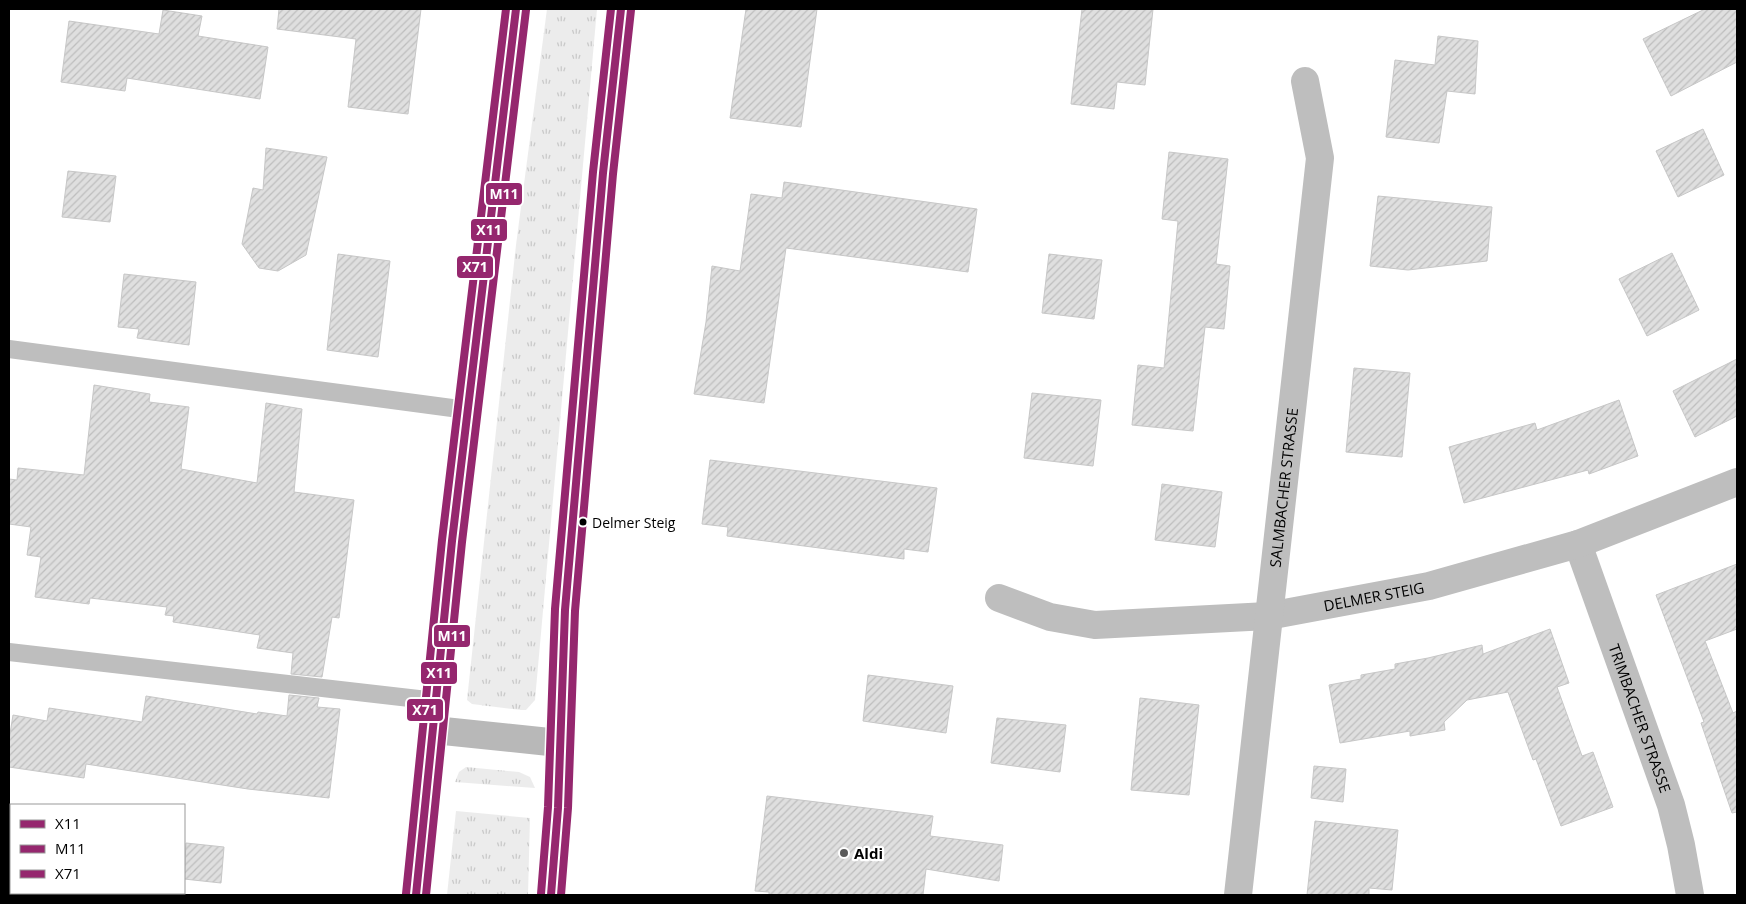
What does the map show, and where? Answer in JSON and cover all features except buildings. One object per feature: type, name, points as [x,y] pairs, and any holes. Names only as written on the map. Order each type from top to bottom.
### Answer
[{"type":"main road","points":[[416,895],[452,540],[516,9]]},
{"type":"main road","points":[[551,895],[558,808],[565,610],[603,173],[621,9]]},
{"type":"main road","points":[[434,730],[559,743]]},
{"type":"street","name":"SALMBACHER STRASSE","points":[[1238,895],[1320,158],[1305,81]]},
{"type":"street","name":"DELMER STEIG","points":[[999,598],[1050,617],[1095,625],[1268,616],[1429,586],[1578,544],[1737,482]]},
{"type":"street","name":"TRIMBACHER STRASSE","points":[[1578,544],[1671,805],[1681,845],[1690,895]]},
{"type":"lane","points":[[9,349],[467,410]]},
{"type":"lane","points":[[9,652],[436,701]]},
{"type":"green space","points":[[547,9],[597,9],[535,700],[526,710],[521,710],[472,704],[467,700],[516,245]]},
{"type":"green space","points":[[466,767],[519,772],[530,777],[535,788],[455,782],[459,772]]},
{"type":"green space","points":[[456,811],[530,818],[528,895],[447,895]]},
{"type":"transit line","name":"X71","points":[[406,894],[442,540],[506,9]]},
{"type":"transit line","name":"X11","points":[[416,895],[452,541],[516,9]]},
{"type":"transit line","name":"X71","points":[[541,894],[548,807],[555,609],[593,172],[611,9]]},
{"type":"transit line","name":"X11","points":[[551,895],[558,808],[565,610],[603,173],[621,9]]},
{"type":"transit line","name":"M11","points":[[426,895],[462,542],[526,10]]},
{"type":"transit line","name":"M11","points":[[561,895],[568,808],[575,611],[613,174],[631,10]]},
{"type":"place","name":"Delmer Steig","points":[[583,522]]},
{"type":"place","name":"Aldi","points":[[844,853]]}]
